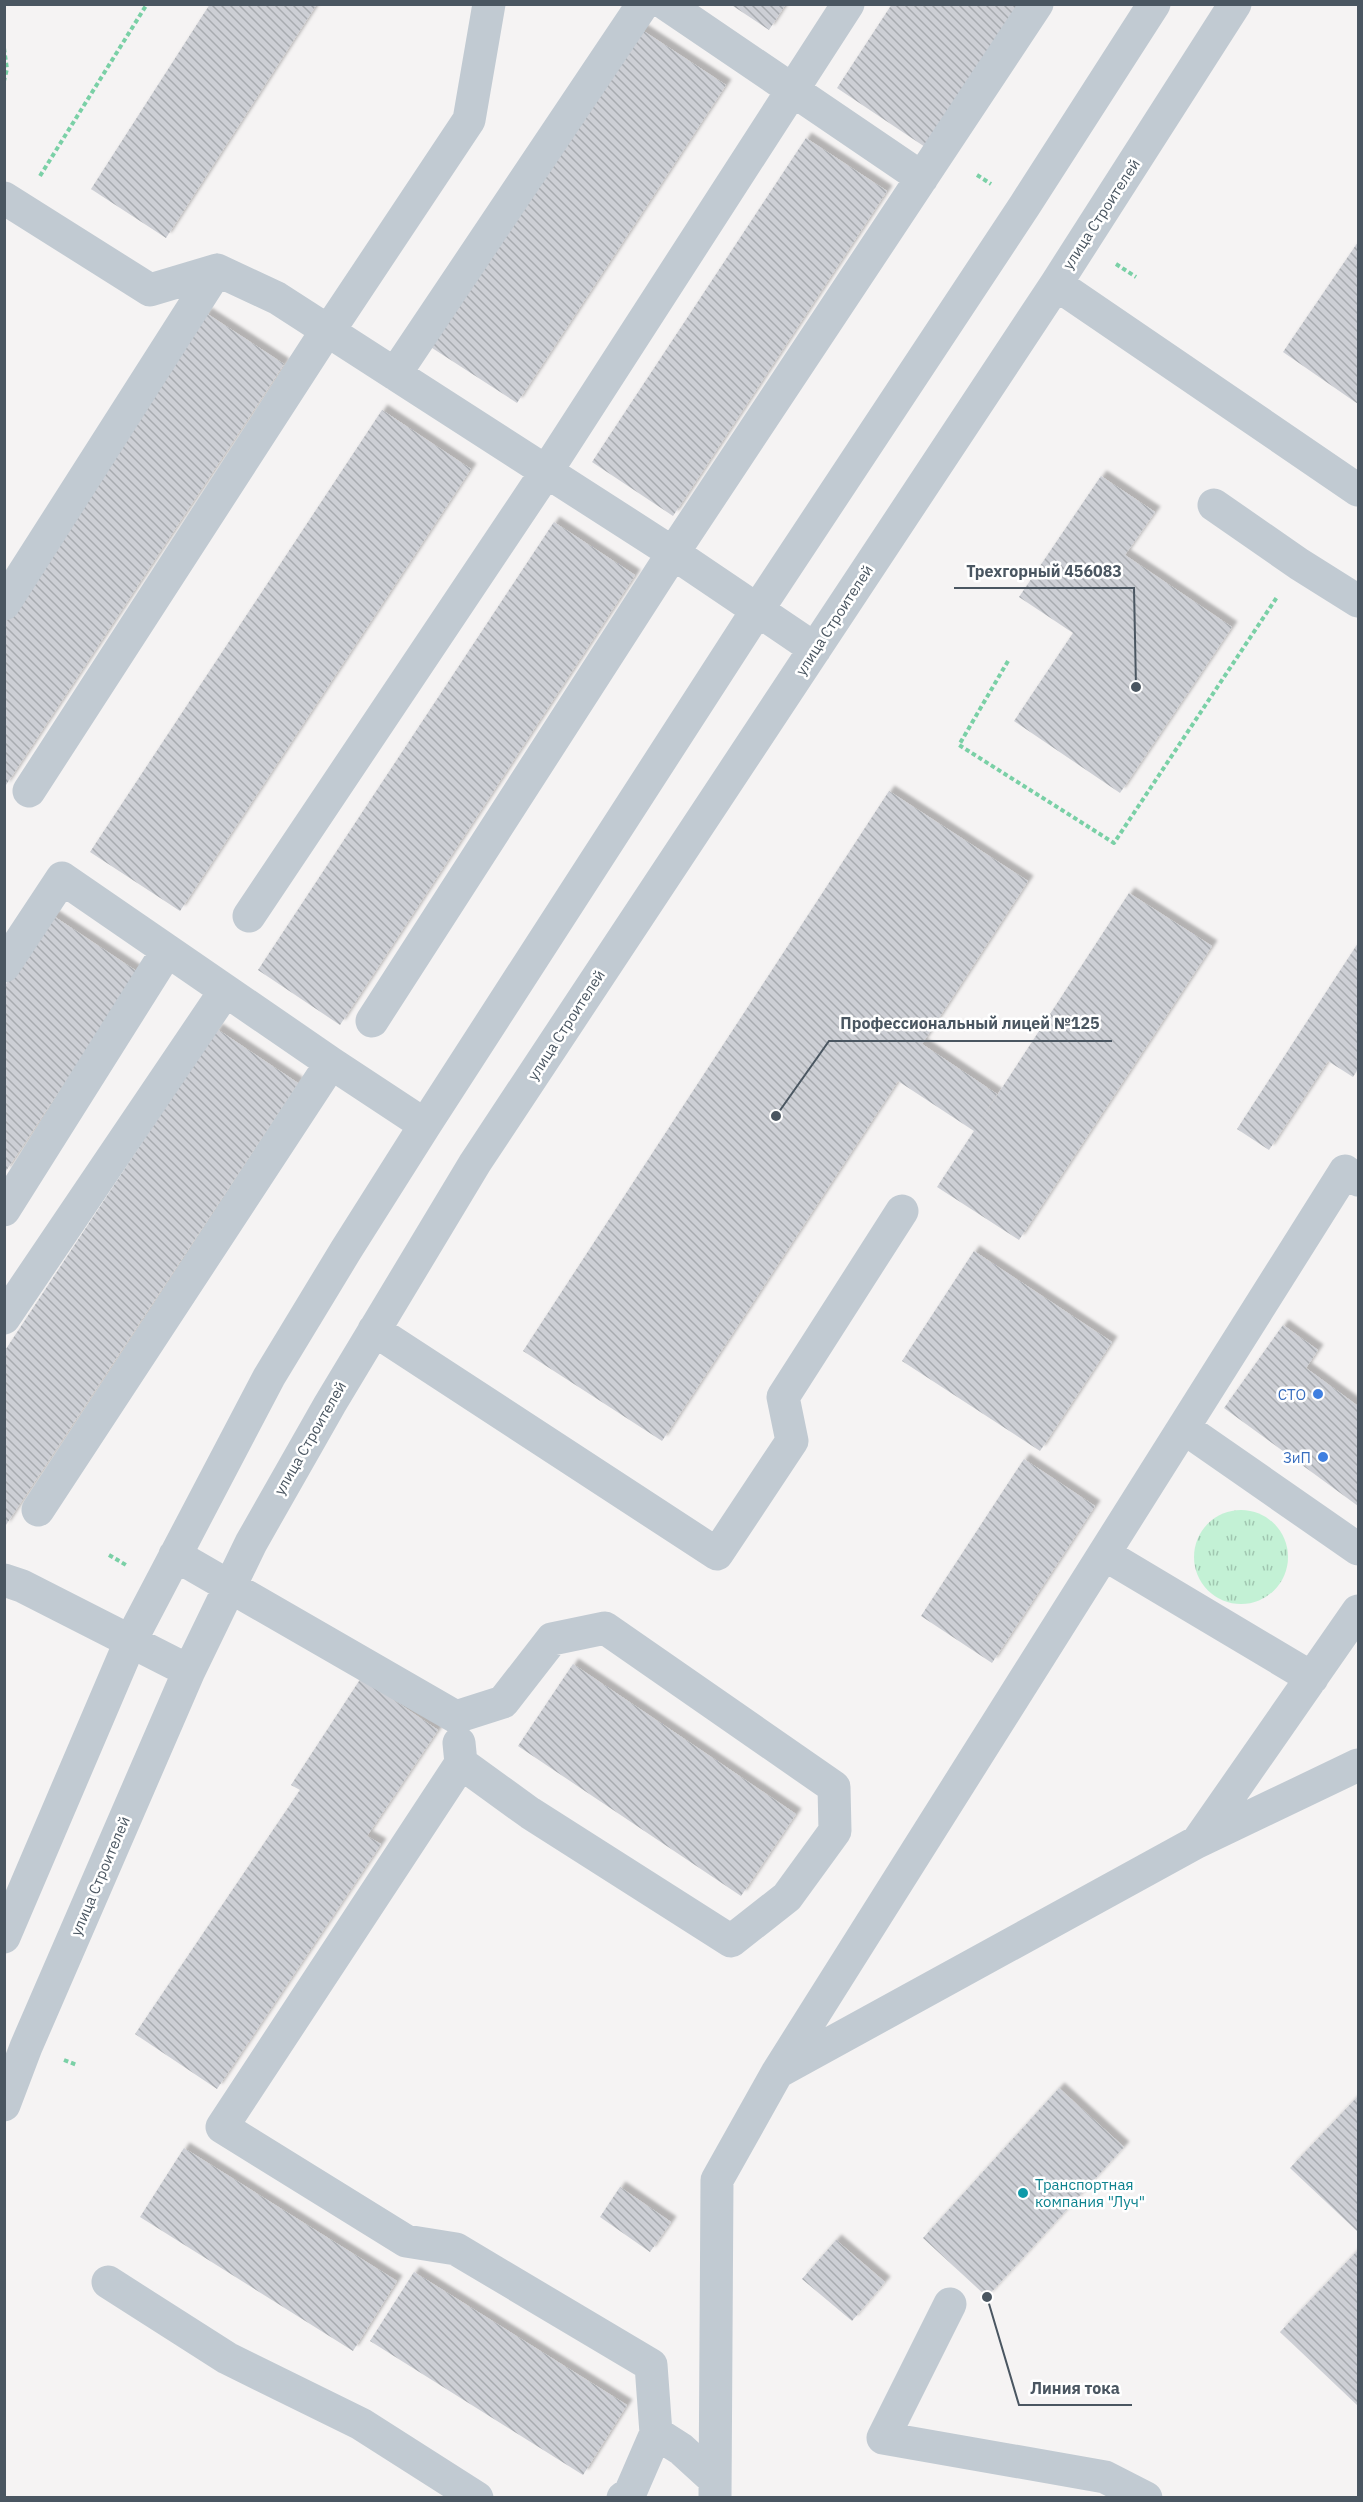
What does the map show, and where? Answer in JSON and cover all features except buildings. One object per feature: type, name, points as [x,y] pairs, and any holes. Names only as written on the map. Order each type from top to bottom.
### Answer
[{"type":"street","points":[[29,791],[327,330],[334,323],[469,120],[489,4]]},
{"type":"street","points":[[394,374],[643,4]]},
{"type":"street","points":[[666,4],[922,178]]},
{"type":"street","points":[[249,916],[546,472],[848,4]]},
{"type":"street","points":[[372,1021],[673,554],[1037,4]]},
{"type":"street","points":[[4,1937],[131,1640],[269,1377],[425,1125],[758,609],[1154,4]]},
{"type":"street","name":"улица Строителей","points":[[4,2105],[26,2047],[189,1671],[250,1543],[374,1330],[475,1163],[1056,285],[1235,4]]},
{"type":"street","points":[[4,198],[150,290],[217,270],[277,298],[758,609],[814,649]]},
{"type":"street","points":[[4,604],[217,270]]},
{"type":"street","points":[[1056,285],[1359,490]]},
{"type":"street","points":[[1214,505],[1299,564],[1359,601]]},
{"type":"street","points":[[4,966],[62,878],[425,1125]]},
{"type":"street","points":[[4,1210],[167,951]]},
{"type":"street","points":[[4,1318],[225,991]]},
{"type":"street","points":[[38,1510],[331,1063]]},
{"type":"street","points":[[715,2489],[717,2180],[777,2073],[1345,1171],[1359,1180]]},
{"type":"street","points":[[374,1330],[717,1554],[792,1441],[783,1397],[902,1211]]},
{"type":"street","points":[[1184,1428],[1359,1549]]},
{"type":"street","points":[[1104,1554],[1312,1678]]},
{"type":"street","points":[[175,1556],[456,1717],[503,1702],[552,1639],[605,1628],[834,1787],[835,1831],[787,1897],[731,1941],[530,1814],[461,1763]]},
{"type":"street","points":[[10,1578],[189,1671]]},
{"type":"street","points":[[1197,1842],[1359,1611]]},
{"type":"street","points":[[456,1717],[461,1763],[222,2127],[406,2241],[456,2250],[651,2365],[656,2433],[630,2493],[623,2498]]},
{"type":"street","points":[[777,2073],[1197,1842],[1359,1765]]},
{"type":"street","points":[[108,2282],[227,2358],[361,2424],[477,2498]]},
{"type":"street","points":[[950,2304],[883,2438],[1105,2477],[1146,2498]]},
{"type":"street","points":[[656,2433],[681,2449],[715,2489]]},
{"type":"path","points":[[38,179],[147,4]]},
{"type":"path","points":[[4,48],[7,69],[4,81]]},
{"type":"path","points":[[1008,661],[959,745],[1114,843],[1299,564]]},
{"type":"green space","points":[[1241,1510],[1259,1514],[1274,1524],[1284,1539],[1288,1557],[1284,1575],[1274,1590],[1259,1600],[1241,1604],[1223,1600],[1208,1590],[1198,1575],[1194,1557],[1198,1539],[1208,1524],[1223,1514]]},
{"type":"place","name":"Трехгорный 456083","points":[[1136,687]]},
{"type":"place","name":"Профессиональный лицей №125","points":[[776,1116]]},
{"type":"place","name":"СТО","points":[[1318,1394]]},
{"type":"place","name":"ЗиП","points":[[1323,1457]]},
{"type":"place","name":"Транспортная компания \"Луч\"","points":[[1023,2193]]},
{"type":"place","name":"Линия тока","points":[[987,2297]]}]
